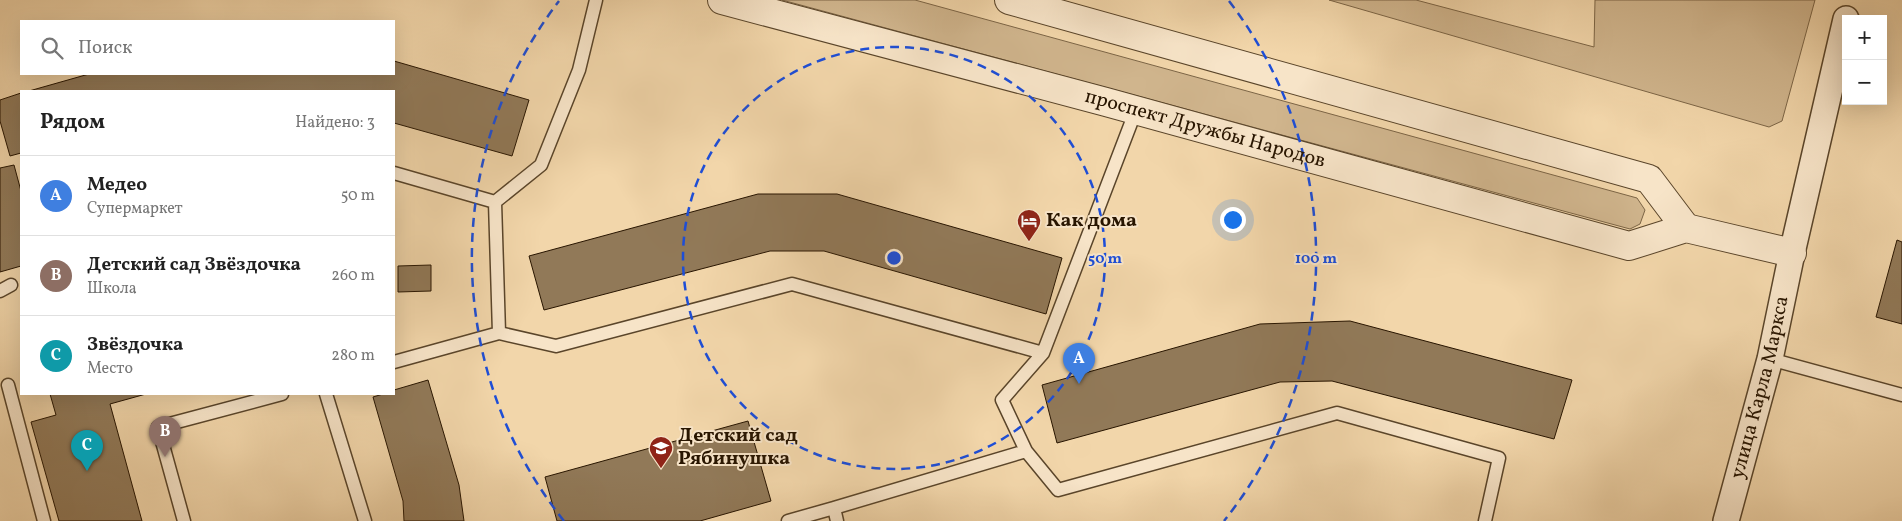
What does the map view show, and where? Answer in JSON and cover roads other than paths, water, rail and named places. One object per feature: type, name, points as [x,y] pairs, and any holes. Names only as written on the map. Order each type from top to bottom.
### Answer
[{"type":"street","name":"проспект Дружбы Народов","points":[[722,0],[1136,110],[1629,246],[1686,228]]},
{"type":"street","points":[[1009,0],[1648,179],[1686,228],[1792,253]]},
{"type":"street","name":"улица Карла Маркса","points":[[1847,15],[1850,0]]},
{"type":"street","name":"улица Карла Маркса","points":[[1726,521],[1770,359],[1792,253],[1842,36]]},
{"type":"lane","points":[[495,202],[541,164],[579,70],[596,0]]},
{"type":"lane","points":[[1136,110],[1042,352],[1002,400],[1026,451],[1058,490],[1337,413],[1499,458],[1485,521]]},
{"type":"lane","points":[[395,173],[495,202]]},
{"type":"lane","points":[[495,202],[499,333]]},
{"type":"lane","points":[[395,362],[499,333],[556,346],[792,284],[1042,352]]},
{"type":"lane","points":[[1770,359],[1902,395]]},
{"type":"lane","points":[[8,385],[44,521]]},
{"type":"lane","points":[[184,521],[158,427],[278,395]]},
{"type":"lane","points":[[326,395],[365,521]]},
{"type":"lane","points":[[788,521],[1026,451]]},
{"type":"lane","points":[[834,508],[837,521]]},
{"type":"place","name":"Как дома","points":[[1029,242]]},
{"type":"place","name":"Медео","points":[[1079,384]]},
{"type":"place","name":"Детский сад Звёздочка","points":[[165,457]]},
{"type":"place","name":"Детский сад Рябинушка","points":[[661,469]]},
{"type":"place","name":"Звёздочка","points":[[87,471]]}]
